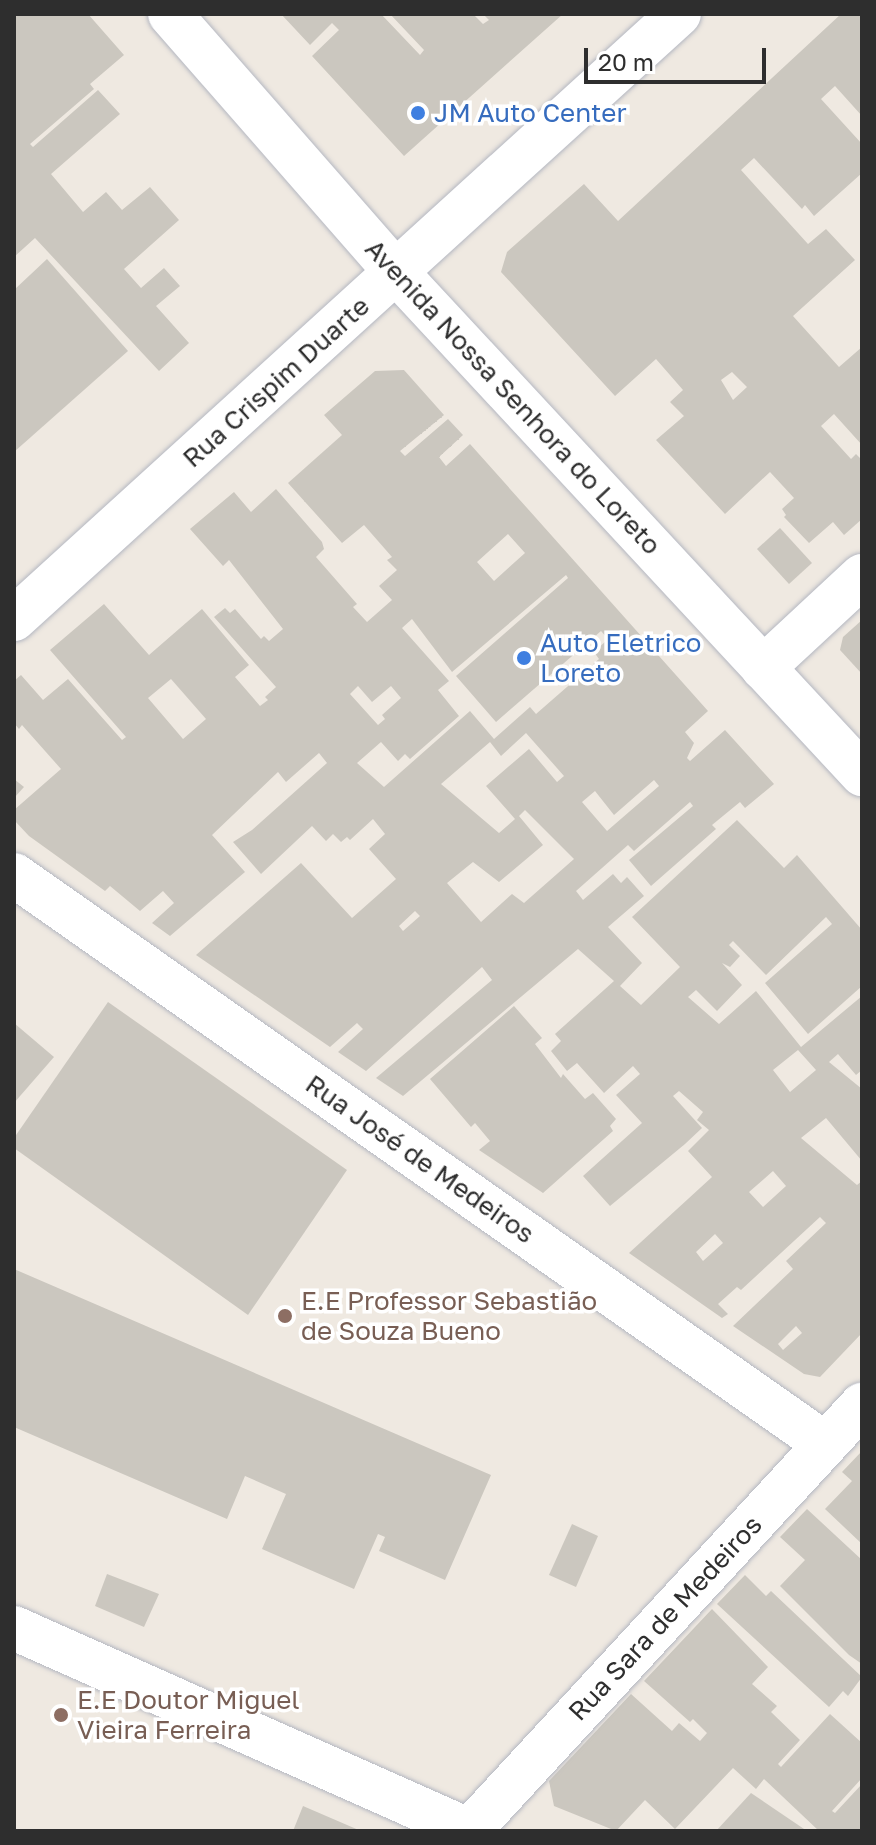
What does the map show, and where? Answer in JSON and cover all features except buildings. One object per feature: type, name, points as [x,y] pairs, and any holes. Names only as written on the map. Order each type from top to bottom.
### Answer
[{"type":"street","name":"Avenida Nossa Senhora do Loreto","points":[[170,14],[397,273],[862,774]]},
{"type":"street","name":"Rua Crispim Duarte","points":[[14,619],[679,14]]},
{"type":"street","points":[[763,668],[862,576]]},
{"type":"street","name":"Rua José de Medeiros","points":[[14,875],[825,1444]]},
{"type":"street","name":"Rua Sara de Medeiros","points":[[469,1831],[862,1405]]},
{"type":"street","points":[[14,1628],[469,1831]]},
{"type":"place","name":"JM Auto Center","points":[[418,113]]},
{"type":"place","name":"Auto Eletrico Loreto","points":[[524,658]]},
{"type":"place","name":"E.E Professor Sebastião de Souza Bueno","points":[[285,1316]]},
{"type":"place","name":"E.E Doutor Miguel Vieira Ferreira","points":[[61,1715]]}]
